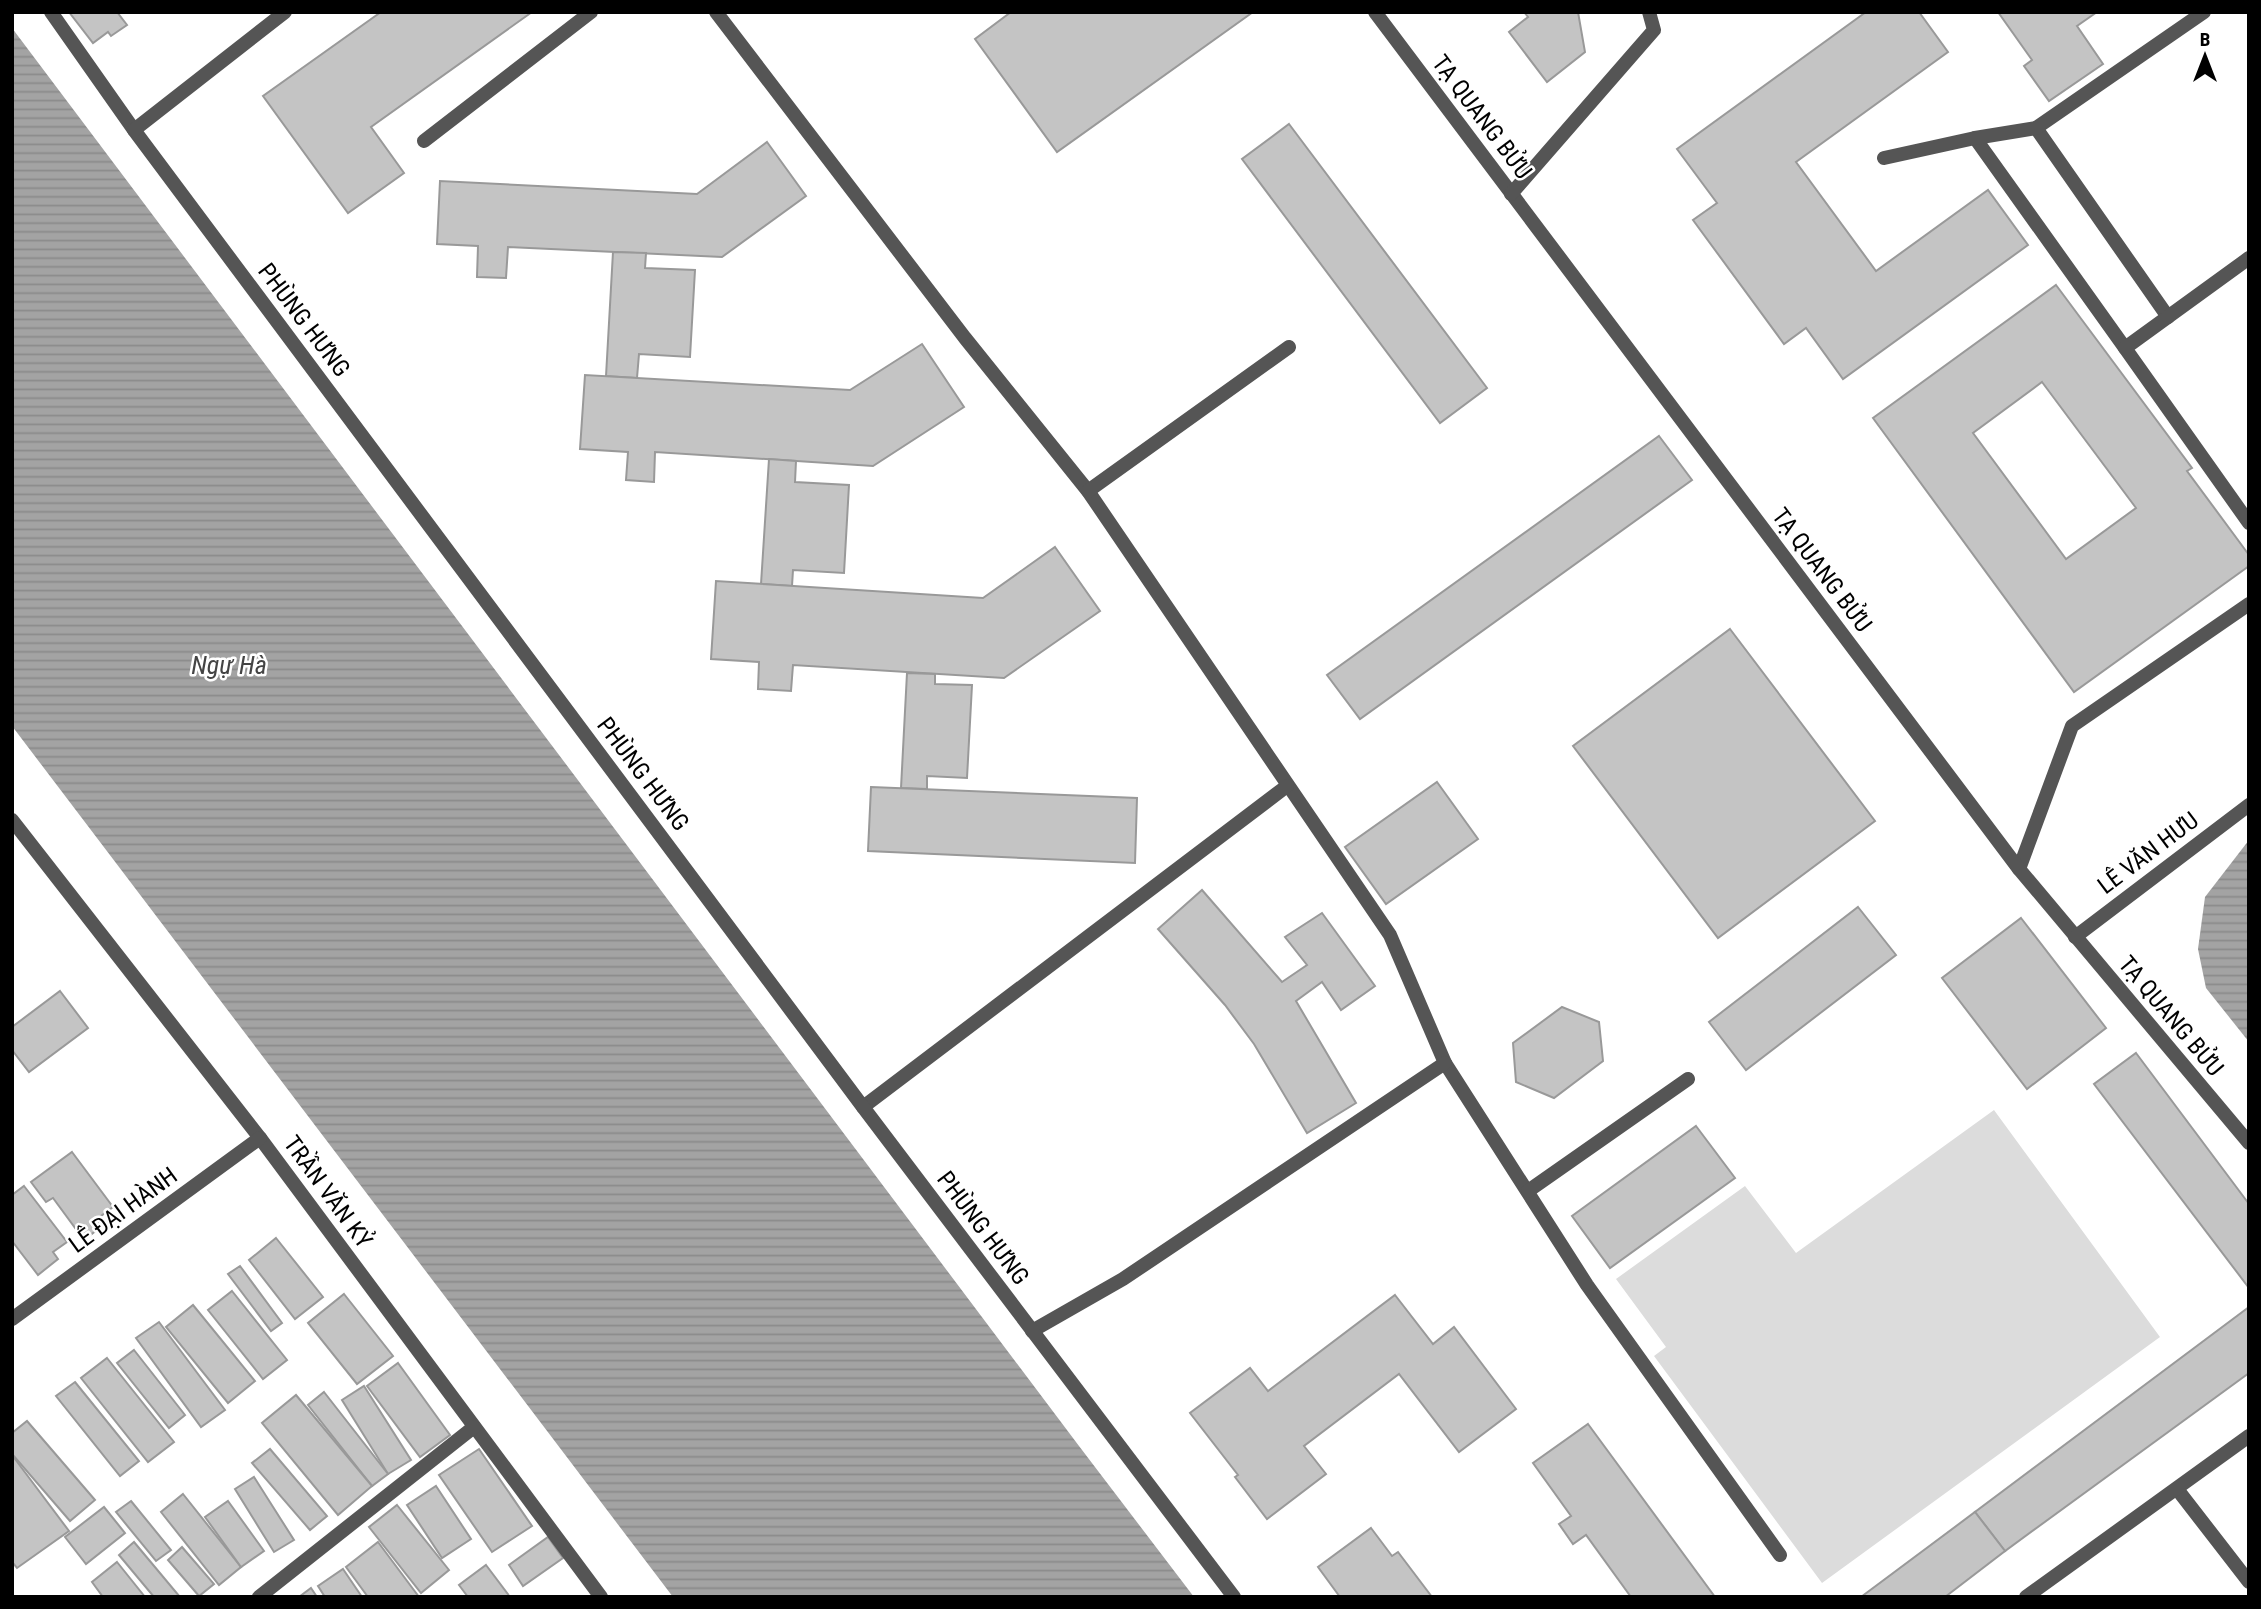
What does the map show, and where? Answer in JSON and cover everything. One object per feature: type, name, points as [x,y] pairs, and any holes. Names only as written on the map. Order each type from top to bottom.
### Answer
[{"type":"street","name":"PHÙNG HƯNG","points":[[51,12],[134,130],[863,1107],[1234,1597]]},
{"type":"street","points":[[134,130],[285,12]]},
{"type":"street","points":[[424,141],[591,12]]},
{"type":"street","points":[[716,12],[965,338],[1088,491],[1390,935],[1445,1063],[1587,1285],[1780,1555]]},
{"type":"street","name":"TẠ QUANG BỬU","points":[[1375,12],[2019,869],[2249,1143]]},
{"type":"street","points":[[1511,194],[1654,30],[1649,12]]},
{"type":"street","points":[[1884,158],[2036,128],[2204,12]]},
{"type":"street","points":[[2036,128],[2168,317]]},
{"type":"street","points":[[1975,138],[2249,523]]},
{"type":"street","points":[[2125,348],[2249,258]]},
{"type":"street","points":[[1088,491],[1289,347]]},
{"type":"street","points":[[2019,869],[2072,726],[2249,604]]},
{"type":"street","points":[[863,1107],[1287,786]]},
{"type":"street","name":"LÊ VĂN HƯU","points":[[2075,937],[2249,805]]},
{"type":"street","name":"TRẦN VĂN KỶ","points":[[12,820],[260,1138],[601,1597]]},
{"type":"street","points":[[1032,1331],[1123,1279],[1445,1063]]},
{"type":"street","points":[[1528,1191],[1688,1079]]},
{"type":"street","name":"LÊ ĐẠI HÀNH","points":[[12,1319],[260,1138]]},
{"type":"street","points":[[260,1597],[474,1427]]},
{"type":"street","points":[[2026,1597],[2249,1436]]},
{"type":"street","points":[[2177,1489],[2249,1582]]},
{"type":"shaded area","points":[[1994,1110],[2160,1337],[1822,1583],[1654,1356],[1666,1347],[1616,1279],[1745,1186],[1796,1253]]},
{"type":"water","name":"Ngự Hà","points":[[12,28],[1194,1597],[673,1597],[12,726]]},
{"type":"water","points":[[2249,840],[2249,1042],[2206,988],[2198,949],[2205,897]]},
{"type":"building","points":[[69,12],[117,12],[127,25],[111,36],[108,32],[93,43]]},
{"type":"building","points":[[381,12],[532,12],[371,127],[404,173],[348,213],[263,96]]},
{"type":"building","points":[[1011,12],[1253,12],[1057,152],[975,39]]},
{"type":"building","points":[[1524,12],[1578,12],[1585,52],[1547,82],[1509,32],[1528,17]]},
{"type":"building","points":[[1866,12],[1919,12],[1948,52],[1796,162],[1876,271],[1988,190],[2028,245],[1843,379],[1806,328],[1784,344],[1693,220],[1717,203],[1677,149]]},
{"type":"building","points":[[1998,12],[2097,12],[2077,26],[2103,64],[2049,101],[2024,66],[2032,60]]},
{"type":"building","points":[[1289,124],[1487,388],[1440,423],[1242,159]]},
{"type":"building","points":[[767,142],[806,196],[722,257],[508,247],[506,278],[477,277],[478,246],[437,244],[440,181],[697,194]]},
{"type":"building","points":[[613,252],[646,253],[645,268],[695,270],[690,357],[639,354],[637,378],[606,376]]},
{"type":"building","points":[[2056,285],[2192,468],[2187,471],[2249,555],[2249,566],[2074,692],[1873,418]],"holes":[[[2042,382],[2136,508],[2066,559],[1973,433]]]},
{"type":"building","points":[[922,344],[964,407],[873,466],[655,452],[654,482],[626,480],[628,452],[580,449],[585,375],[850,390]]},
{"type":"building","points":[[1659,436],[1692,480],[1360,719],[1327,675]]},
{"type":"building","points":[[769,459],[796,461],[795,482],[849,485],[844,573],[793,570],[792,586],[761,584]]},
{"type":"building","points":[[1055,547],[1100,611],[1004,678],[793,665],[791,691],[758,689],[759,662],[711,659],[716,581],[983,598]]},
{"type":"building","points":[[1730,629],[1875,821],[1718,938],[1573,746]]},
{"type":"building","points":[[907,673],[935,674],[935,684],[972,685],[967,778],[927,776],[927,789],[901,788]]},
{"type":"building","points":[[1437,782],[1478,839],[1386,904],[1345,847]]},
{"type":"building","points":[[871,787],[1137,798],[1135,863],[868,851]]},
{"type":"building","points":[[1202,890],[1282,982],[1307,965],[1285,937],[1322,913],[1375,986],[1341,1010],[1322,982],[1296,1001],[1356,1103],[1307,1133],[1254,1044],[1225,1005],[1158,929]]},
{"type":"building","points":[[1858,907],[1896,955],[1746,1070],[1709,1022]]},
{"type":"building","points":[[2021,918],[2106,1028],[2027,1089],[1942,978]]},
{"type":"building","points":[[60,991],[88,1028],[29,1072],[12,1050],[12,1027]]},
{"type":"building","points":[[1562,1007],[1599,1022],[1603,1061],[1554,1098],[1516,1082],[1513,1043]]},
{"type":"building","points":[[2136,1053],[2249,1204],[2249,1288],[2094,1084]]},
{"type":"building","points":[[1696,1126],[1735,1178],[1610,1268],[1572,1216]]},
{"type":"building","points":[[72,1152],[113,1207],[97,1219],[102,1226],[84,1240],[53,1198],[46,1202],[31,1182]]},
{"type":"building","points":[[24,1186],[67,1242],[53,1252],[58,1259],[38,1275],[12,1241],[12,1195]]},
{"type":"building","points":[[276,1238],[323,1297],[295,1319],[249,1260]]},
{"type":"building","points":[[240,1266],[282,1323],[271,1331],[228,1274]]},
{"type":"building","points":[[232,1291],[287,1360],[263,1379],[208,1310]]},
{"type":"building","points":[[344,1294],[393,1356],[357,1384],[308,1323]]},
{"type":"building","points":[[1395,1295],[1433,1344],[1454,1327],[1516,1409],[1459,1452],[1399,1374],[1304,1446],[1326,1474],[1267,1519],[1235,1477],[1238,1475],[1190,1413],[1250,1368],[1268,1391]]},
{"type":"building","points":[[193,1305],[255,1381],[228,1403],[166,1327]]},
{"type":"building","points":[[2249,1307],[2249,1373],[2005,1551],[1975,1512]]},
{"type":"building","points":[[159,1322],[225,1410],[201,1427],[136,1338]]},
{"type":"building","points":[[134,1350],[185,1415],[169,1428],[117,1363]]},
{"type":"building","points":[[107,1358],[174,1442],[148,1462],[81,1378]]},
{"type":"building","points":[[398,1363],[450,1435],[420,1457],[367,1386]]},
{"type":"building","points":[[75,1382],[139,1461],[120,1476],[56,1396]]},
{"type":"building","points":[[364,1386],[411,1460],[388,1474],[342,1400]]},
{"type":"building","points":[[324,1392],[388,1474],[372,1486],[308,1405]]},
{"type":"building","points":[[296,1395],[372,1486],[338,1515],[262,1423]]},
{"type":"building","points":[[27,1421],[95,1500],[70,1521],[12,1454],[12,1433]]},
{"type":"building","points":[[1588,1424],[1715,1597],[1631,1597],[1586,1535],[1573,1544],[1559,1524],[1571,1516],[1533,1463]]},
{"type":"building","points":[[270,1449],[327,1516],[310,1530],[252,1463]]},
{"type":"building","points":[[479,1449],[532,1526],[492,1552],[439,1475]]},
{"type":"building","points":[[12,1455],[69,1531],[17,1568],[12,1562]]},
{"type":"building","points":[[254,1477],[294,1540],[274,1552],[235,1489]]},
{"type":"building","points":[[436,1486],[471,1539],[442,1558],[407,1505]]},
{"type":"building","points":[[183,1494],[241,1567],[219,1585],[161,1512]]},
{"type":"building","points":[[131,1501],[171,1550],[156,1561],[116,1512]]},
{"type":"building","points":[[228,1501],[264,1551],[241,1567],[205,1517]]},
{"type":"building","points":[[397,1505],[449,1570],[421,1593],[369,1527]]},
{"type":"building","points":[[104,1507],[125,1533],[86,1564],[65,1537]]},
{"type":"building","points":[[1975,1512],[2005,1551],[1945,1597],[1861,1597]]},
{"type":"building","points":[[1371,1528],[1392,1556],[1398,1552],[1432,1597],[1340,1597],[1318,1567]]},
{"type":"building","points":[[548,1537],[563,1558],[523,1586],[509,1565]]},
{"type":"building","points":[[134,1542],[180,1597],[154,1597],[119,1555]]},
{"type":"building","points":[[378,1542],[419,1597],[368,1597],[346,1567]]},
{"type":"building","points":[[182,1547],[214,1584],[199,1596],[168,1560]]},
{"type":"building","points":[[117,1562],[145,1597],[103,1597],[92,1582]]},
{"type":"building","points":[[486,1565],[510,1597],[468,1597],[459,1585]]},
{"type":"building","points":[[343,1569],[362,1597],[325,1597],[318,1586]]},
{"type":"building","points":[[311,1588],[317,1597],[299,1597]]}]
